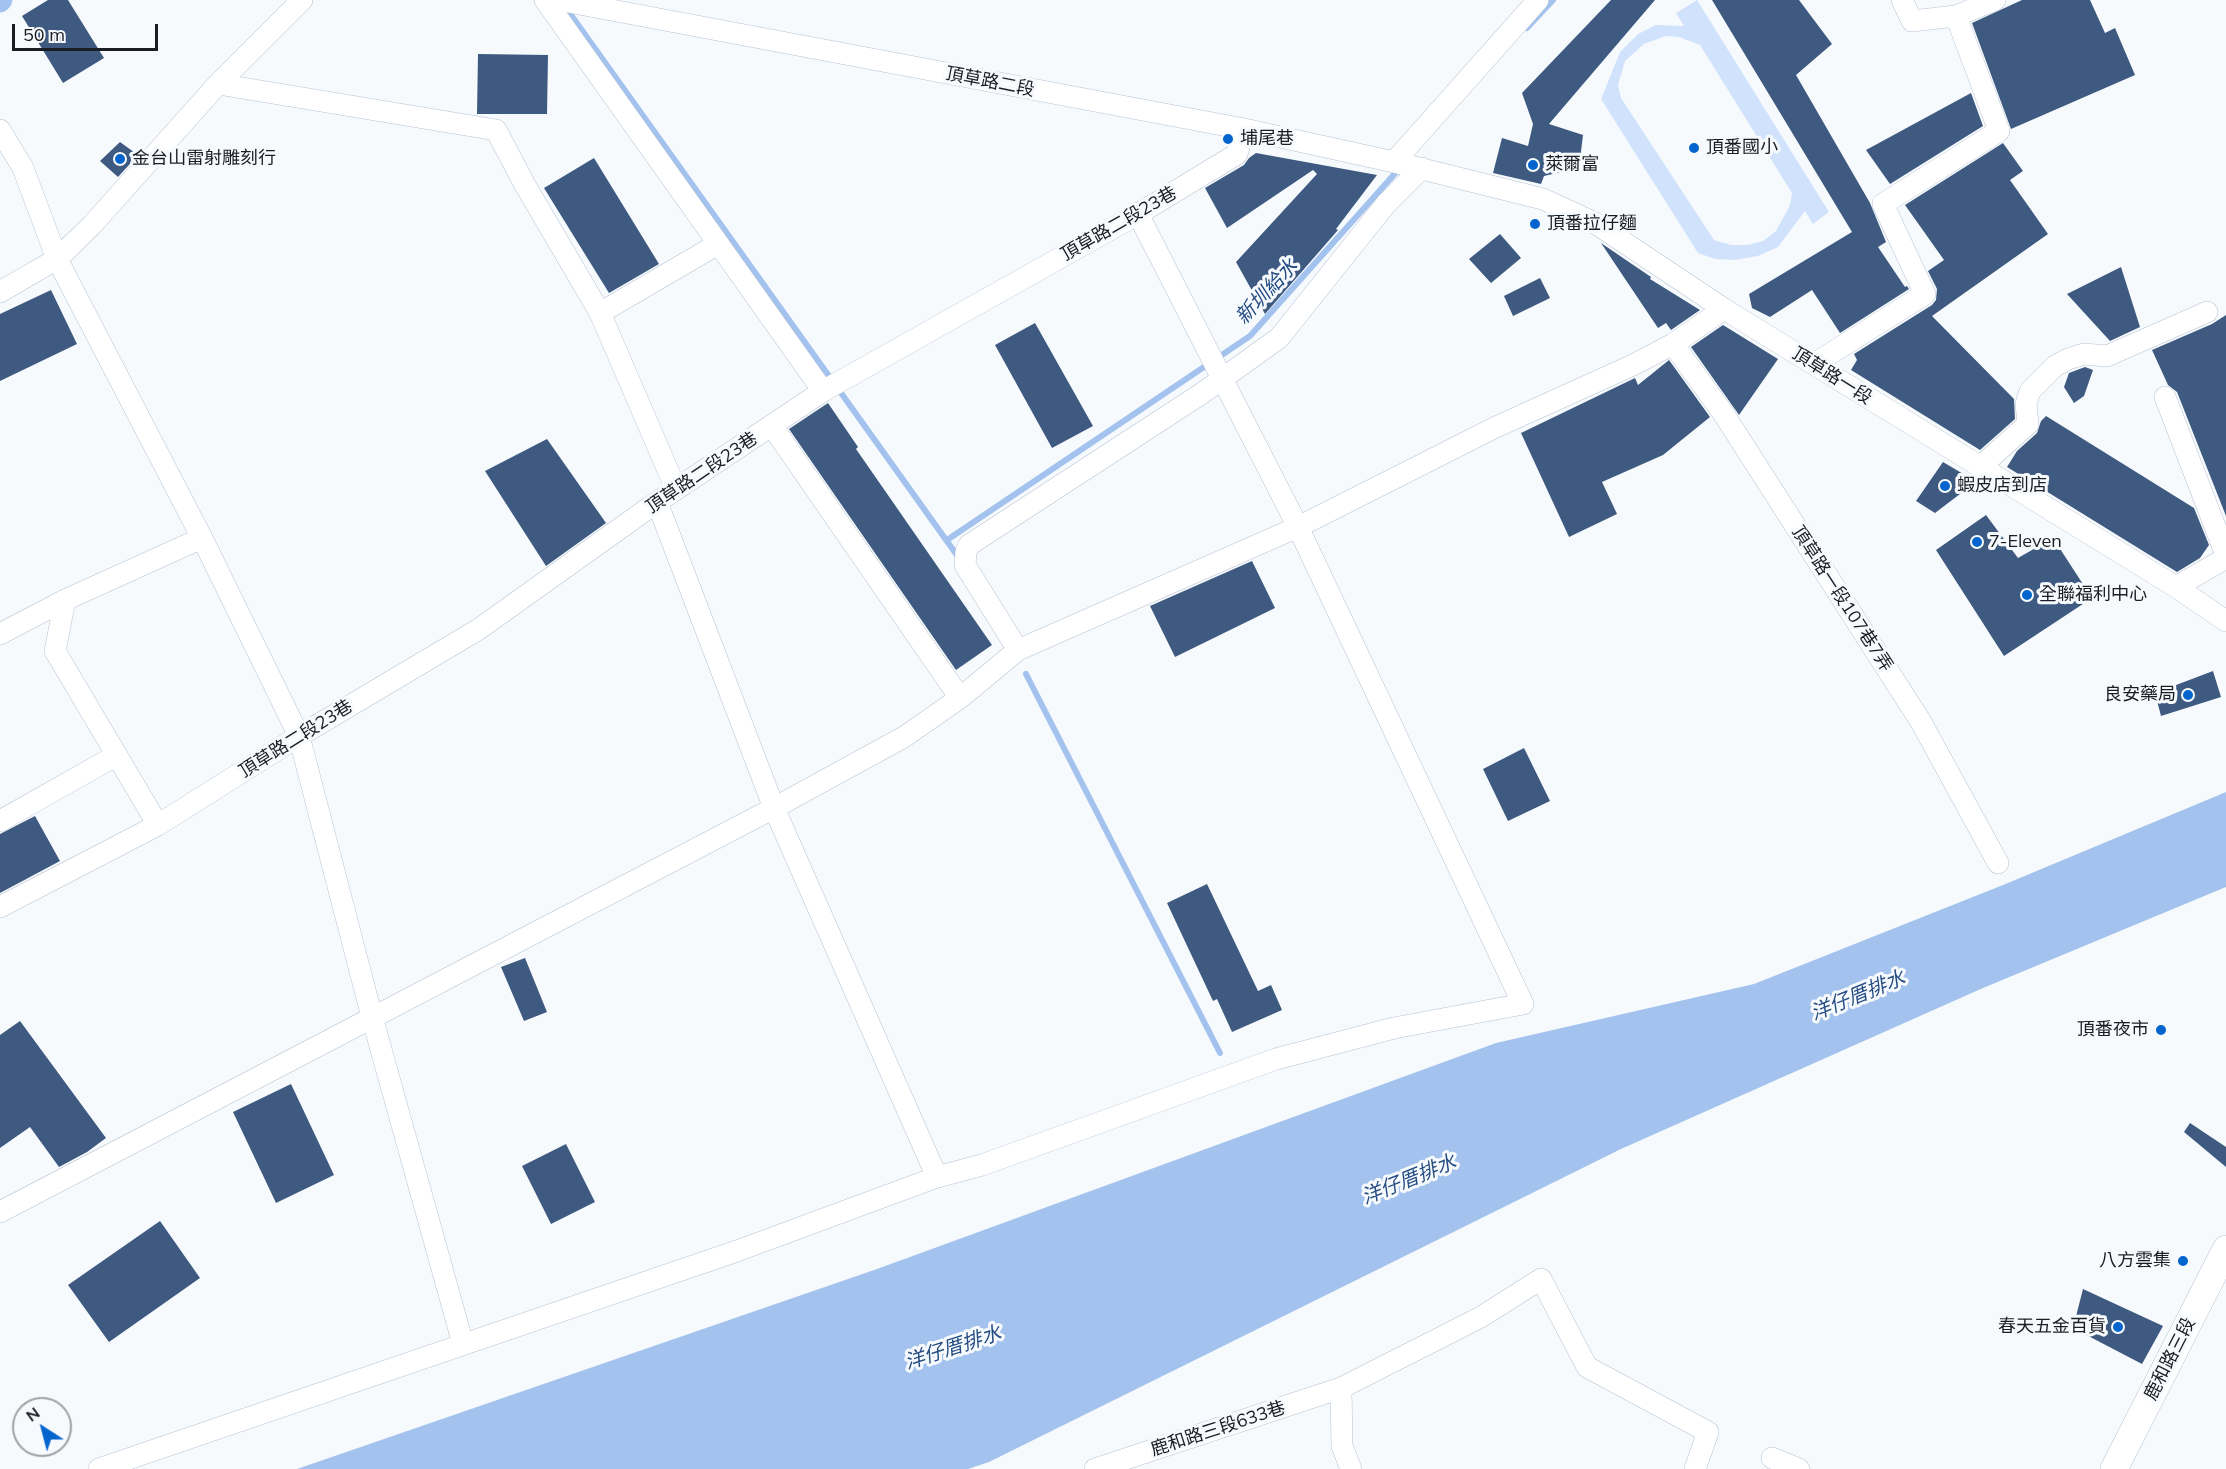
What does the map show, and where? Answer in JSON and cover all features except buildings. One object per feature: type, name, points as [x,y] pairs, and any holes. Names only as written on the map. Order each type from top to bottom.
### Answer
[{"type":"main road","name":"鹿和路三段","points":[[2115,1469],[2219,1282],[2226,1250]]},
{"type":"street","points":[[0,292],[57,259],[92,225],[218,84],[302,0]]},
{"type":"street","points":[[545,0],[823,391]]},
{"type":"street","name":"頂草路二段","points":[[558,0],[1244,129],[1422,168]]},
{"type":"street","points":[[1394,162],[1538,0]]},
{"type":"street","points":[[1902,0],[1912,21],[1956,16],[1982,3]]},
{"type":"street","points":[[1814,364],[1926,294],[1883,204],[1999,131],[1956,16]]},
{"type":"street","points":[[218,84],[496,130],[525,185],[600,313],[676,489]]},
{"type":"street","name":"頂草路二段23巷","points":[[0,907],[158,825],[299,736],[479,629],[657,502],[823,391],[1138,214],[1237,154],[1244,129]]},
{"type":"street","points":[[0,130],[23,168],[57,259],[202,538],[299,736],[372,1017],[463,1344]]},
{"type":"street","points":[[1018,650],[966,565],[966,552],[969,545],[1224,378],[1280,338],[1386,204],[1422,168]]},
{"type":"street","name":"頂草路一段","points":[[1422,168],[1543,199],[1595,223],[1724,309],[1978,468],[2176,587],[2226,621]]},
{"type":"street","points":[[99,1469],[737,1251],[937,1177],[993,1161],[1276,1059],[1394,1028],[1523,1004],[1299,527],[1138,214]]},
{"type":"street","points":[[600,313],[718,244]]},
{"type":"street","points":[[0,1212],[774,808],[904,736],[960,698],[1018,650],[1299,527],[1496,427],[1633,365],[1673,344],[1724,309]]},
{"type":"street","points":[[1978,468],[2028,424],[2026,404],[2030,391],[2055,366],[2084,354],[2107,356],[2207,312]]},
{"type":"street","name":"頂草路一段107巷7弄","points":[[1673,344],[1723,413],[1921,722],[1998,863]]},
{"type":"street","points":[[2165,397],[2226,556],[2176,587]]},
{"type":"street","points":[[772,426],[960,698]]},
{"type":"street","points":[[657,502],[774,808],[937,1177]]},
{"type":"street","points":[[0,633],[65,600],[202,538]]},
{"type":"street","points":[[65,600],[55,651],[158,825]]},
{"type":"street","points":[[0,821],[117,755]]},
{"type":"street","name":"鹿和路三段633巷","points":[[1095,1469],[1341,1388],[1481,1317],[1541,1279],[1587,1367],[1708,1432],[1695,1469]]},
{"type":"street","points":[[1341,1388],[1342,1446],[1352,1469]]},
{"type":"street","points":[[1772,1458],[1799,1469]]},
{"type":"shaded area","points":[[1697,0],[1829,212],[1813,224],[1805,211],[1778,247],[1758,256],[1735,260],[1715,259],[1698,253],[1601,99],[1620,52],[1638,34],[1656,25],[1684,26],[1676,13]],"holes":[[[1666,36],[1679,37],[1700,45],[1792,193],[1790,205],[1776,231],[1763,241],[1748,245],[1731,245],[1714,240],[1621,98],[1618,85],[1625,61],[1644,44]]]},
{"type":"water","name":"洋仔厝排水","points":[[2226,792],[2226,887],[1983,988],[1621,1149],[989,1462],[968,1469],[297,1469],[877,1269],[1496,1043],[1754,984],[2003,885]]},
{"type":"waterway","name":"新圳給水","points":[[1527,28],[1553,0]]},
{"type":"waterway","points":[[566,8],[959,558]]},
{"type":"waterway","name":"新圳給水","points":[[947,540],[1250,336],[1399,169]]},
{"type":"waterway","points":[[1026,674],[1220,1053]]},
{"type":"place","name":"埔尾巷","points":[[1228,139]]},
{"type":"place","name":"頂番國小","points":[[1694,148]]},
{"type":"place","name":"金台山雷射雕刻行","points":[[120,159]]},
{"type":"place","name":"萊爾富","points":[[1533,165]]},
{"type":"place","name":"頂番拉仔麵","points":[[1535,224]]},
{"type":"place","name":"蝦皮店到店","points":[[1945,486]]},
{"type":"place","name":"7-Eleven","points":[[1977,542]]},
{"type":"place","name":"全聯福利中心","points":[[2027,595]]},
{"type":"place","name":"良安藥局","points":[[2188,695]]},
{"type":"place","name":"頂番夜市","points":[[2161,1030]]},
{"type":"place","name":"八方雲集","points":[[2183,1261]]},
{"type":"place","name":"春天五金百貨","points":[[2118,1327]]}]
